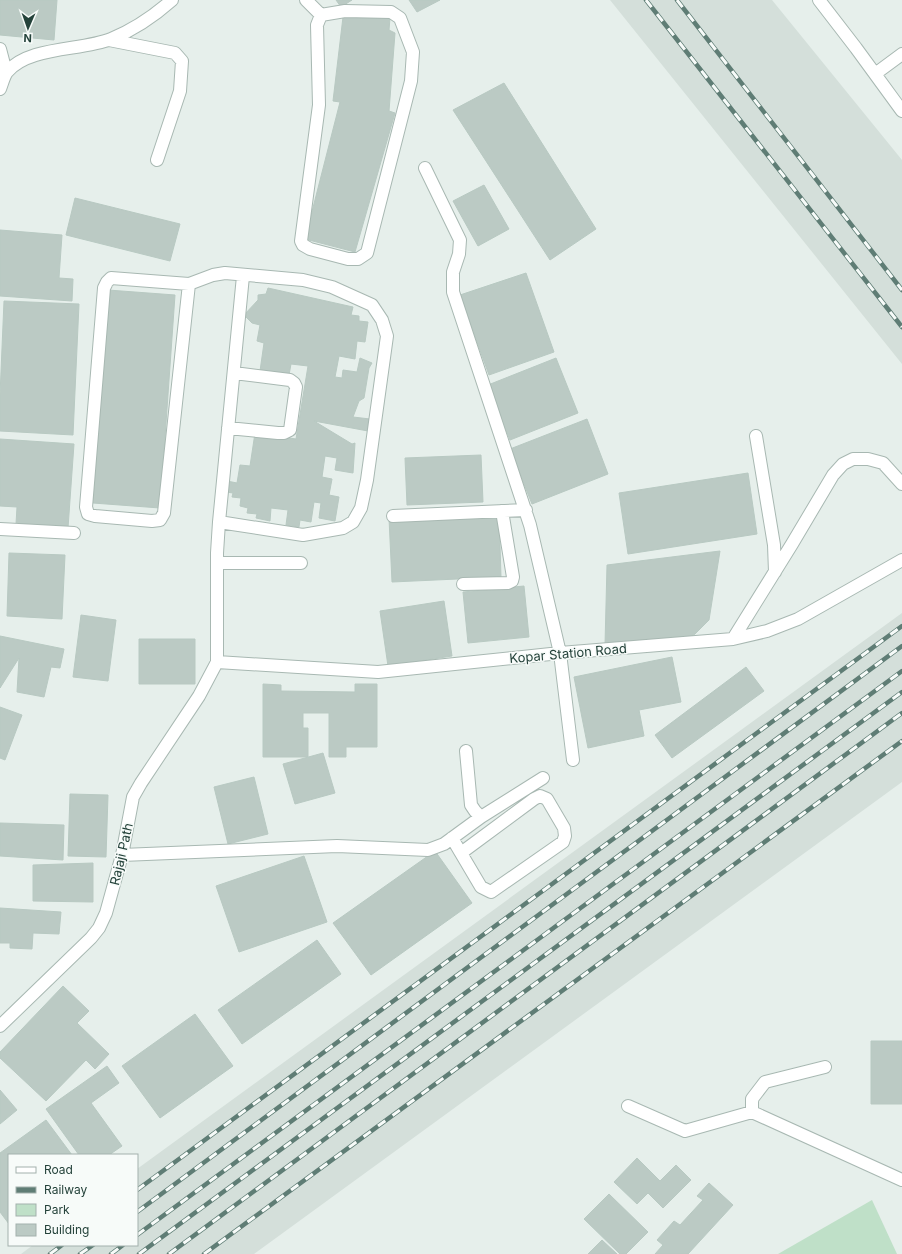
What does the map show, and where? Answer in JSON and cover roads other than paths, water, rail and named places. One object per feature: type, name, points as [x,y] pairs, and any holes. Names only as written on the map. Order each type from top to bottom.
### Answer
[{"type":"street","points":[[0,89],[6,72],[18,63],[39,54],[110,40],[133,29],[161,10],[172,0]]},
{"type":"street","points":[[306,0],[321,16]]},
{"type":"street","points":[[819,0],[902,111]]},
{"type":"street","points":[[345,11],[391,12],[400,18],[413,52],[411,81],[367,252],[358,259],[348,259],[310,249],[301,241],[318,105],[317,25],[321,16],[345,11]]},
{"type":"street","points":[[110,40],[175,53],[182,61],[180,92],[157,160]]},
{"type":"street","points":[[0,49],[6,72]]},
{"type":"street","points":[[875,74],[902,54]]},
{"type":"street","points":[[425,168],[460,240],[459,254],[453,272],[453,292],[530,525],[560,653],[573,760]]},
{"type":"street","points":[[189,284],[164,513],[160,520],[152,521],[95,516],[88,514],[86,507],[104,288],[111,278],[189,284],[213,275],[225,273],[243,276],[303,280],[332,287],[372,305],[382,320],[387,336],[367,480],[361,508],[352,522],[343,528],[303,535],[219,522]]},
{"type":"street","points":[[217,662],[217,563],[219,522],[243,276]]},
{"type":"street","points":[[228,428],[278,433],[284,433],[290,430],[296,387],[290,380],[234,373]]},
{"type":"street","points":[[756,436],[774,545],[774,572]]},
{"type":"street","points":[[733,639],[833,475],[843,464],[853,459],[868,459],[883,463],[902,484]]},
{"type":"street","points":[[393,516],[526,510]]},
{"type":"street","points":[[464,584],[508,583],[512,581],[513,577],[502,511]]},
{"type":"street","points":[[0,529],[74,534]]},
{"type":"street","name":"Kopar Station Road","points":[[217,662],[378,672],[560,653],[733,639],[767,631],[798,619],[902,560]]},
{"type":"street","points":[[217,563],[301,563]]},
{"type":"street","name":"Rajaji Path","points":[[0,1026],[91,938],[99,928],[106,914],[122,855],[133,797],[198,696],[217,662]]},
{"type":"street","points":[[466,751],[471,804],[481,817]]},
{"type":"street","points":[[122,855],[337,846],[428,850],[444,844],[481,817],[543,778]]},
{"type":"street","points":[[452,838],[481,887],[492,892],[563,842],[565,836],[564,828],[547,799],[540,796],[461,853]]},
{"type":"street","points":[[752,1112],[752,1099],[765,1082],[825,1067]]},
{"type":"street","points":[[628,1106],[685,1131],[752,1112],[902,1180]]},
{"type":"railway","points":[[646,0],[902,327]]},
{"type":"railway","points":[[677,0],[902,290]]},
{"type":"railway","points":[[138,1189],[902,626]]},
{"type":"railway","points":[[138,1211],[902,646]]},
{"type":"railway","points":[[138,1234],[902,671]]},
{"type":"railway","points":[[139,1254],[902,692]]},
{"type":"railway","points":[[169,1254],[902,713]]},
{"type":"railway","points":[[204,1254],[902,741]]},
{"type":"railway","points":[[50,1254],[61,1246]]},
{"type":"railway","points":[[80,1254],[92,1246]]},
{"type":"railway","points":[[111,1254],[122,1246]]}]
